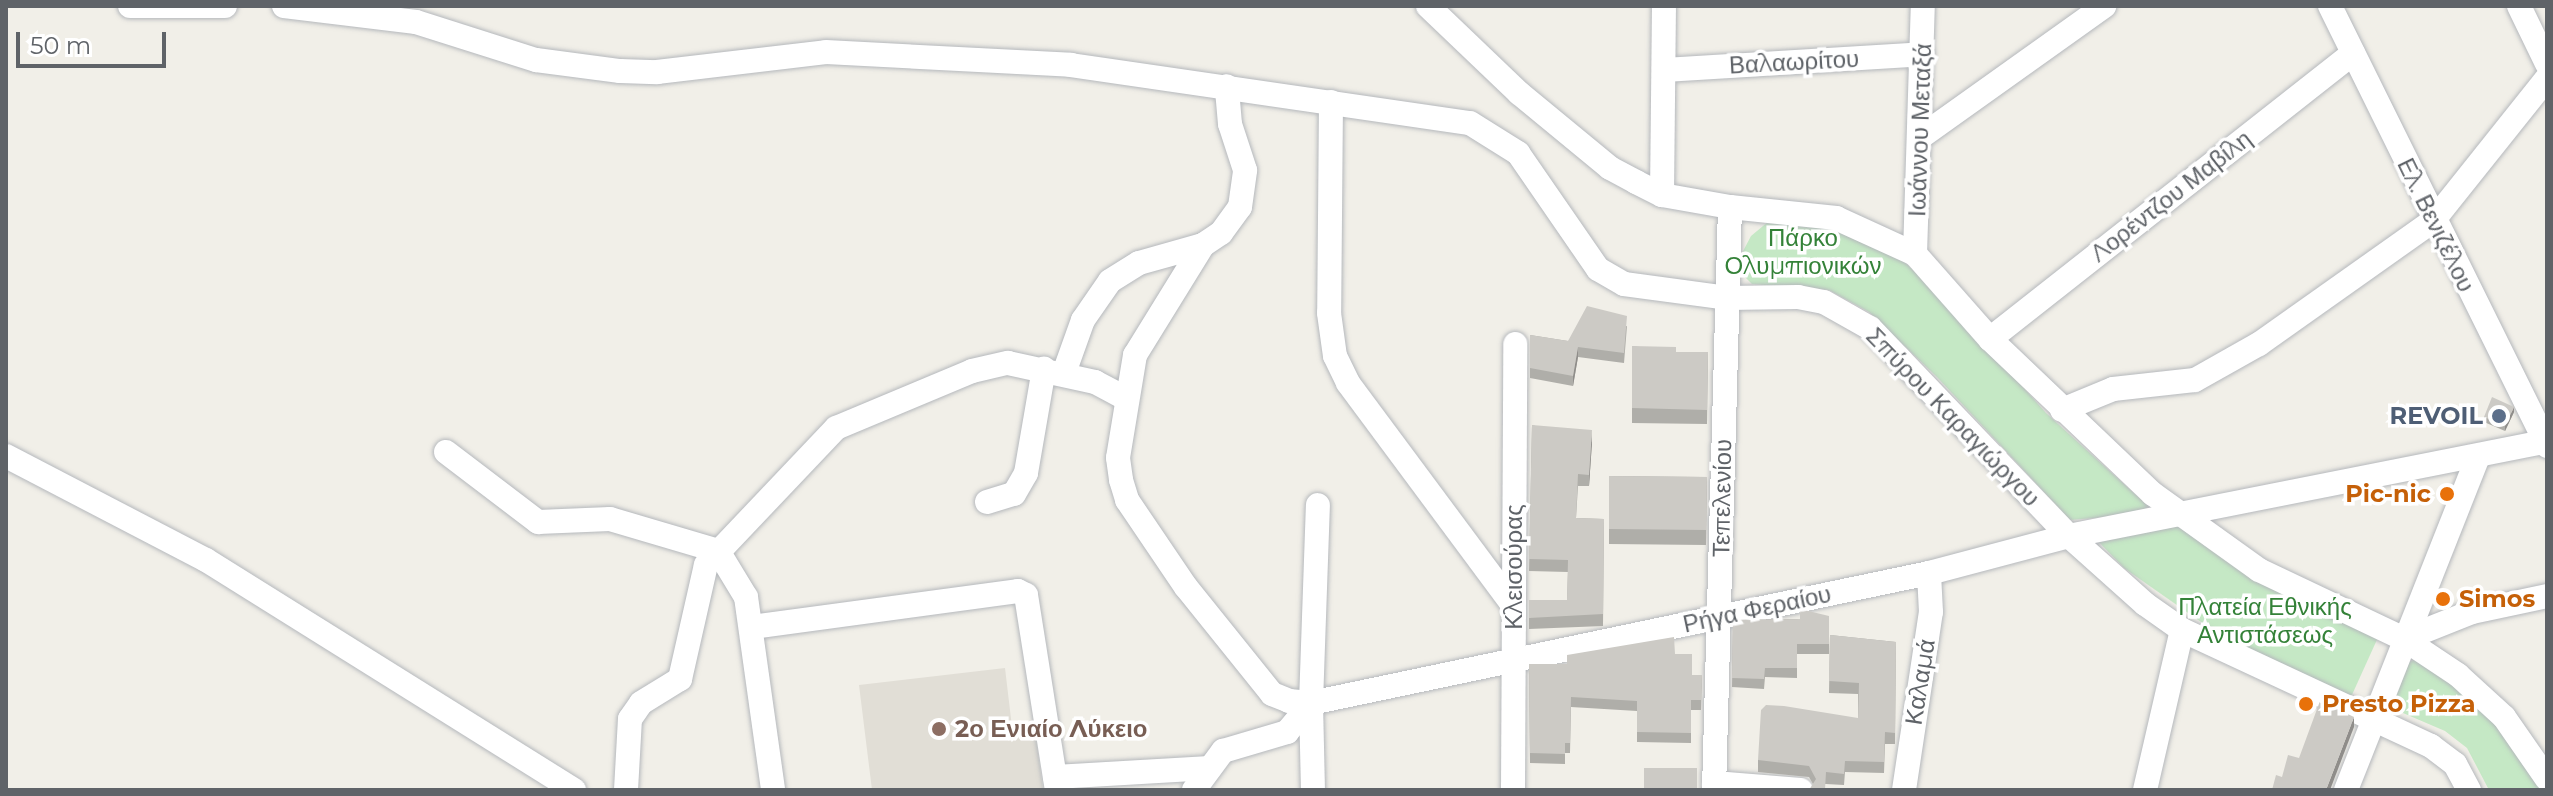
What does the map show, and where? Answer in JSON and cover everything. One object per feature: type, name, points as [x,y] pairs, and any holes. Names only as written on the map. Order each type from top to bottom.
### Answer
[{"type":"street","points":[[130,6],[225,6]]},
{"type":"street","name":"Σπύρου Καραγιώργου","points":[[284,6],[416,22],[536,60],[620,71],[690,69],[785,55],[870,53],[1107,67],[1470,123],[1518,153],[1598,269],[1624,284],[1654,292],[1727,298],[1811,299],[1870,328],[2069,536],[2182,630],[2443,753],[2455,764],[2469,790]]},
{"type":"street","points":[[1428,6],[1484,63],[1610,168],[1662,195],[1730,207],[1836,218],[1915,254],[1990,339],[2062,410],[2183,518],[2259,570],[2404,639],[2491,703],[2547,779]]},
{"type":"street","points":[[1662,195],[1664,6]]},
{"type":"street","name":"Ιωάννου Μεταξά","points":[[1915,254],[1922,136],[1923,6]]},
{"type":"street","points":[[1922,136],[2104,6]]},
{"type":"street","name":"Ελ. Βενιζέλου","points":[[2330,6],[2433,221],[2546,443]]},
{"type":"street","points":[[2519,6],[2547,64]]},
{"type":"street","name":"Λορέντζου Μαβίλη","points":[[1990,339],[2353,53]]},
{"type":"street","name":"Βαλαωρίτου","points":[[1664,70],[1923,54]]},
{"type":"street","points":[[2062,410],[2113,389],[2180,383],[2209,374],[2433,221],[2547,78]]},
{"type":"street","points":[[1227,86],[1230,124],[1243,156],[1244,186],[1235,215],[1203,245],[1135,355],[1118,458],[1127,500],[1186,587],[1272,694],[1311,703]]},
{"type":"street","points":[[1331,102],[1329,313],[1335,356],[1348,383],[1513,605]]},
{"type":"street","name":"Τεπελενίου","points":[[1714,787],[1730,207]]},
{"type":"street","points":[[987,502],[1014,494],[1026,473],[1054,371],[1110,281],[1139,263],[1203,245]]},
{"type":"street","name":"Κλεισούρας","points":[[1513,790],[1515,344]]},
{"type":"street","points":[[626,790],[630,719],[641,703],[680,679],[695,599],[706,565],[836,428],[986,366],[1054,371],[1127,399]]},
{"type":"street","name":"Ρήγα Φεραίου","points":[[1311,703],[1929,573],[2069,536],[2183,518],[2546,443]]},
{"type":"street","points":[[446,452],[538,522],[610,519],[718,551],[742,583],[752,627],[773,790]]},
{"type":"street","points":[[6,456],[232,575],[574,790]]},
{"type":"street","points":[[2346,790],[2478,457]]},
{"type":"street","points":[[1313,790],[1311,703],[1318,505]]},
{"type":"street","name":"Καλαμά","points":[[1904,790],[1931,612],[1929,573]]},
{"type":"street","points":[[752,627],[1018,591],[1026,595],[1056,784],[1210,768]]},
{"type":"street","points":[[2404,639],[2472,612],[2547,596]]},
{"type":"street","points":[[2145,790],[2182,630]]},
{"type":"street","points":[[1194,790],[1210,768],[1234,745],[1287,732],[1311,703]]},
{"type":"street","points":[[1714,787],[1801,790]]},
{"type":"shaded area","name":"2ο Ενιαίο Λύκειο","points":[[1005,668],[1012,727],[1035,731],[1043,790],[872,790],[859,685]]},
{"type":"green space","name":"Πάρκο Ολυμπιονικών","points":[[1803,215],[1898,257],[1937,290],[2046,413],[2148,506],[2142,514],[2070,520],[1937,377],[1869,312],[1829,290],[1752,284],[1742,274],[1741,255],[1751,236],[1769,221]]},
{"type":"green space","name":"Πλατεία Εθνικής Αντιστάσεως","points":[[2187,522],[2380,633],[2351,697],[2251,657],[2124,568],[2092,535]]},
{"type":"green space","points":[[2419,658],[2489,711],[2545,790],[2489,790],[2467,748],[2445,731],[2389,707],[2407,663]]},
{"type":"building","points":[[1587,306],[1627,316],[1624,353],[1578,347],[1573,376],[1530,368],[1530,335],[1568,341]]},
{"type":"building","points":[[1632,346],[1676,347],[1676,352],[1708,352],[1707,410],[1632,408]]},
{"type":"building","points":[[2492,397],[2514,407],[2505,426],[2484,417]]},
{"type":"building","points":[[1532,425],[1592,430],[1589,475],[1578,474],[1576,518],[1604,519],[1603,614],[1529,618],[1529,600],[1567,600],[1568,560],[1529,559]]},
{"type":"building","points":[[1609,476],[1707,477],[1706,530],[1609,529]]},
{"type":"building","points":[[1800,609],[1829,616],[1829,644],[1797,644],[1797,668],[1765,668],[1764,679],[1732,678],[1733,620],[1800,619]]},
{"type":"building","points":[[1830,635],[1896,642],[1895,733],[1885,732],[1884,762],[1845,761],[1844,774],[1826,772],[1825,790],[1809,790],[1816,779],[1809,766],[1758,760],[1761,710],[1766,705],[1784,706],[1858,718],[1859,683],[1829,681]]},
{"type":"building","points":[[1674,637],[1675,654],[1692,654],[1692,675],[1702,675],[1701,700],[1691,700],[1691,733],[1637,732],[1637,701],[1571,697],[1570,743],[1565,743],[1565,754],[1530,753],[1529,664],[1567,664],[1567,655]]},
{"type":"building","points":[[2320,701],[2354,717],[2326,790],[2272,790],[2276,775],[2282,777],[2288,755],[2299,758]]},
{"type":"building","points":[[1644,768],[1697,768],[1697,790],[1644,790]]},
{"type":"place","name":"REVOIL","points":[[2499,416]]},
{"type":"place","name":"Pic-nic","points":[[2447,494]]},
{"type":"place","name":"Simos","points":[[2443,599]]},
{"type":"place","name":"Presto Pizza","points":[[2306,704]]},
{"type":"place","name":"2ο Ενιαίο Λύκειο","points":[[939,729]]}]
